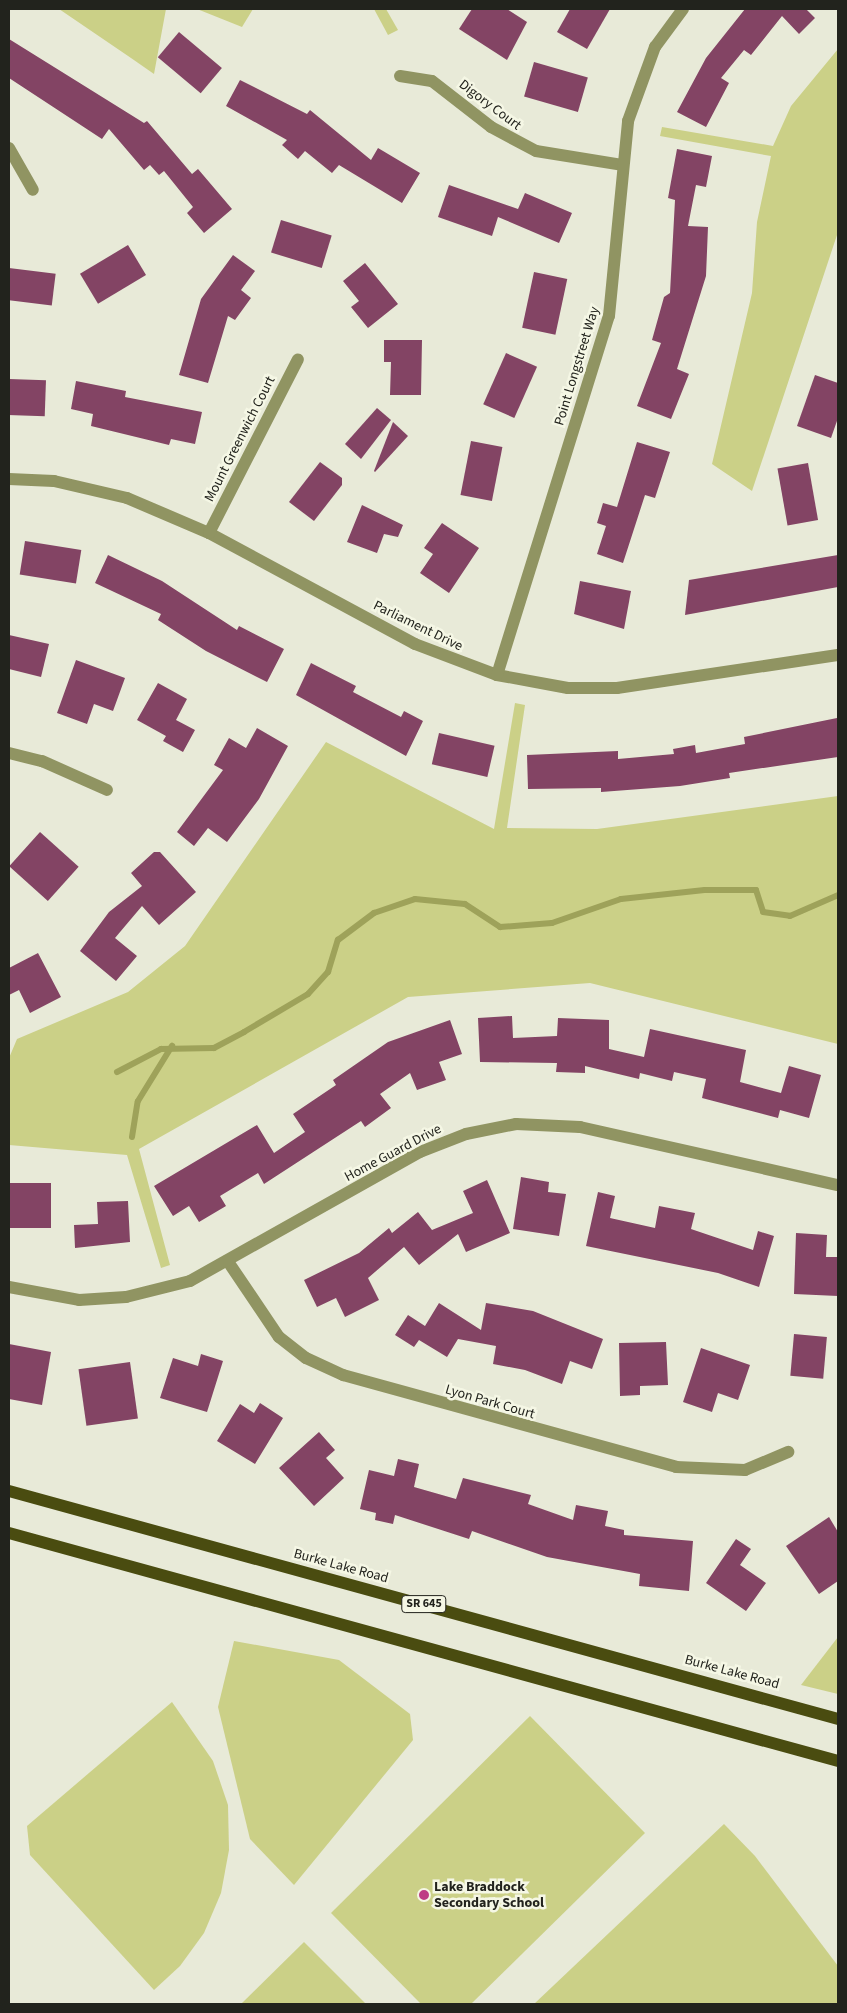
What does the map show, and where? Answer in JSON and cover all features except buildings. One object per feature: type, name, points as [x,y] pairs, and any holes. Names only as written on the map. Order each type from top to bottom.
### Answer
[{"type":"main road","name":"Burke Lake Road","points":[[9,1491],[838,1719]]},
{"type":"main road","points":[[9,1533],[838,1761]]},
{"type":"street","name":"Point Longstreet Way","points":[[497,675],[609,316],[622,165],[628,121],[641,79],[655,47],[683,9]]},
{"type":"street","name":"Digory Court","points":[[400,76],[432,80],[491,127],[536,151],[622,165]]},
{"type":"street","points":[[9,148],[33,190]]},
{"type":"street","name":"Mount Greenwich Court","points":[[209,533],[298,359]]},
{"type":"street","name":"Parliament Drive","points":[[9,479],[93,488],[209,533],[416,644],[497,675],[568,688],[617,688],[838,655]]},
{"type":"street","points":[[9,753],[42,761],[107,790]]},
{"type":"street","name":"Home Guard Drive","points":[[9,1287],[79,1300],[126,1297],[190,1281],[229,1263],[420,1152],[466,1134],[516,1124],[580,1127],[838,1184]]},
{"type":"street","name":"Lyon Park Court","points":[[229,1263],[279,1337],[306,1358],[343,1375],[676,1467],[746,1470],[788,1452]]},
{"type":"green space","points":[[59,9],[166,9],[154,74],[131,58]]},
{"type":"green space","points":[[197,9],[253,9],[242,27]]},
{"type":"green space","points":[[374,9],[386,9],[398,30],[388,35]]},
{"type":"green space","points":[[838,49],[838,232],[752,491],[712,464],[752,293],[757,222],[771,156],[660,136],[662,127],[773,146],[791,106]]},
{"type":"green space","points":[[515,703],[525,705],[507,828],[597,829],[838,796],[838,1044],[590,983],[408,997],[139,1149],[170,1265],[161,1268],[127,1155],[9,1145],[9,1058],[17,1039],[128,992],[185,946],[326,742],[494,829]]},
{"type":"green space","points":[[838,1637],[838,1694],[801,1685]]},
{"type":"green space","points":[[234,1641],[339,1660],[410,1714],[413,1740],[294,1885],[250,1839],[218,1707]]},
{"type":"green space","points":[[172,1702],[213,1761],[228,1805],[229,1850],[221,1893],[204,1933],[180,1966],[154,1990],[30,1855],[27,1826]]},
{"type":"green space","points":[[530,1716],[645,1833],[471,2004],[421,2004],[331,1913]]},
{"type":"green space","points":[[724,1824],[755,1856],[838,1966],[838,2004],[534,2004]]},
{"type":"green space","points":[[304,1942],[366,2004],[241,2004]]},
{"type":"waterway","points":[[117,1072],[161,1049],[214,1048],[244,1032],[308,994],[328,972],[338,940],[374,913],[415,899],[465,904],[500,927],[552,923],[621,899],[705,890],[756,890],[763,912],[790,916],[838,895]]},
{"type":"waterway","points":[[132,1137],[138,1101],[172,1046]]},
{"type":"place","name":"Lake Braddock Secondary School","points":[[424,1895]]}]
